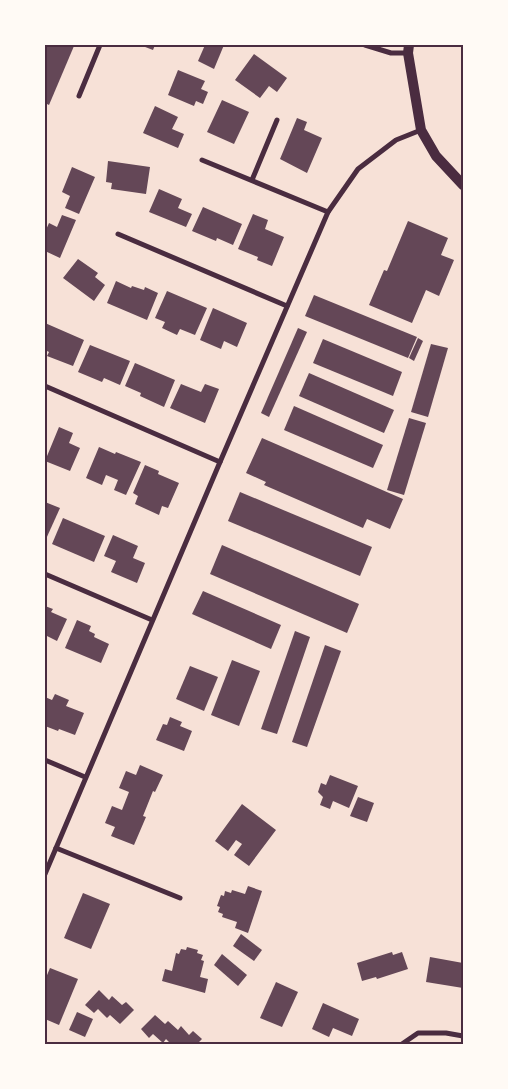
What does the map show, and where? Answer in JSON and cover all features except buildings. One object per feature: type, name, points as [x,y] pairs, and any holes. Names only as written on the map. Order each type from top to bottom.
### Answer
[{"type":"main road","points":[[408,49],[422,130],[436,156],[463,185]]},
{"type":"street","points":[[79,96],[100,45]]},
{"type":"street","points":[[365,45],[391,53],[408,49]]},
{"type":"street","points":[[252,180],[277,120]]},
{"type":"street","points":[[45,874],[286,306],[328,212],[358,169],[396,140],[422,130]]},
{"type":"street","points":[[202,160],[328,212]]},
{"type":"street","points":[[118,234],[286,306]]},
{"type":"street","points":[[45,386],[220,462]]},
{"type":"street","points":[[45,574],[152,620]]},
{"type":"street","points":[[45,760],[85,778]]},
{"type":"street","points":[[56,848],[180,898]]},
{"type":"street","points":[[402,1044],[418,1033],[446,1032],[463,1036]]}]
